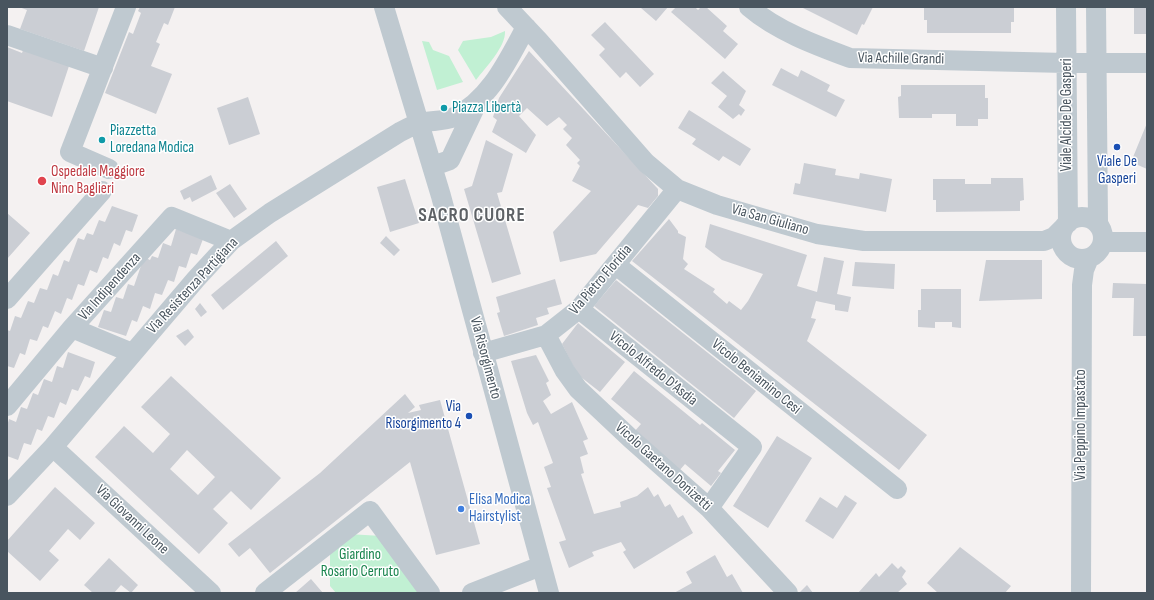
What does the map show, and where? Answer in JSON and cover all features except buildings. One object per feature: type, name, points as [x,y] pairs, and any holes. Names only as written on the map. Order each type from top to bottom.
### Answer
[{"type":"street","points":[[109,168],[70,152],[126,7]]},
{"type":"street","name":"Via Risorgimento","points":[[384,7],[433,166],[549,593]]},
{"type":"street","name":"Via San Giuliano","points":[[507,7],[539,41],[646,163],[677,189],[717,205],[817,234],[864,241],[1044,241]]},
{"type":"street","name":"Via Achille Grandi","points":[[749,7],[764,20],[821,47],[850,58],[1066,63],[1147,63]]},
{"type":"street","name":"Viale Alcide De Gasperi","points":[[1066,7],[1066,225]]},
{"type":"street","name":"Viale Alcide De Gasperi","points":[[1096,7],[1098,222]]},
{"type":"street","points":[[433,166],[450,160],[479,99],[505,65],[526,27]]},
{"type":"street","points":[[7,35],[103,68]]},
{"type":"street","name":"Via Resistenza Partigiana","points":[[7,496],[14,477],[53,447],[196,279],[232,241],[270,212],[400,132],[419,123],[438,121],[454,117],[479,99]]},
{"type":"street","name":"Via Pietro Floridia","points":[[483,353],[546,335],[580,309],[677,189]]},
{"type":"street","points":[[7,299],[102,191]]},
{"type":"street","name":"Via Indipendenza","points":[[7,406],[72,328],[172,217],[232,241]]},
{"type":"street","points":[[1082,217],[1098,222],[1103,235],[1103,242],[1096,255],[1081,259],[1068,254],[1058,246],[1044,241],[1054,236],[1074,218],[1082,217]]},
{"type":"street","points":[[1066,225],[1061,241],[1078,276],[1082,293]]},
{"type":"street","points":[[1103,242],[1147,242]]},
{"type":"street","name":"Via Peppino Impastato","points":[[1081,593],[1082,293],[1084,270],[1089,258]]},
{"type":"street","name":"Vicolo Beniamino Cesi","points":[[616,265],[897,489]]},
{"type":"street","name":"Vicolo Alfredo D'Asdia","points":[[580,309],[727,429],[752,447],[709,508]]},
{"type":"street","points":[[72,328],[132,353]]},
{"type":"street","name":"Vicolo Gaetano Donizetti","points":[[546,335],[564,371],[578,389],[630,438],[709,508],[788,593]]},
{"type":"street","name":"Via Giovanni Leone","points":[[53,447],[211,593]]},
{"type":"street","points":[[265,593],[370,511],[430,593]]},
{"type":"street","points":[[472,593],[542,566]]},
{"type":"green space","points":[[505,31],[499,50],[476,80],[458,50],[463,41],[491,37]]},
{"type":"green space","points":[[422,41],[429,42],[433,50],[449,56],[463,82],[437,90]]},
{"type":"green space","name":"Giardino Rosario Cerruto","points":[[348,534],[382,536],[422,593],[336,593],[330,586],[330,548]]},
{"type":"place","name":"Piazza Libertà","points":[[444,108]]},
{"type":"place","name":"Piazzetta Loredana Modica","points":[[102,140]]},
{"type":"place","name":"Viale De Gasperi","points":[[1117,147]]},
{"type":"place","name":"Ospedale Maggiore Nino Baglieri","points":[[42,181]]},
{"type":"place","name":"Via Risorgimento 4","points":[[469,416]]},
{"type":"place","name":"Elisa Modica Hairstylist","points":[[461,509]]},
{"type":"district","name":"SACRO CUORE","points":[[472,216]]}]
